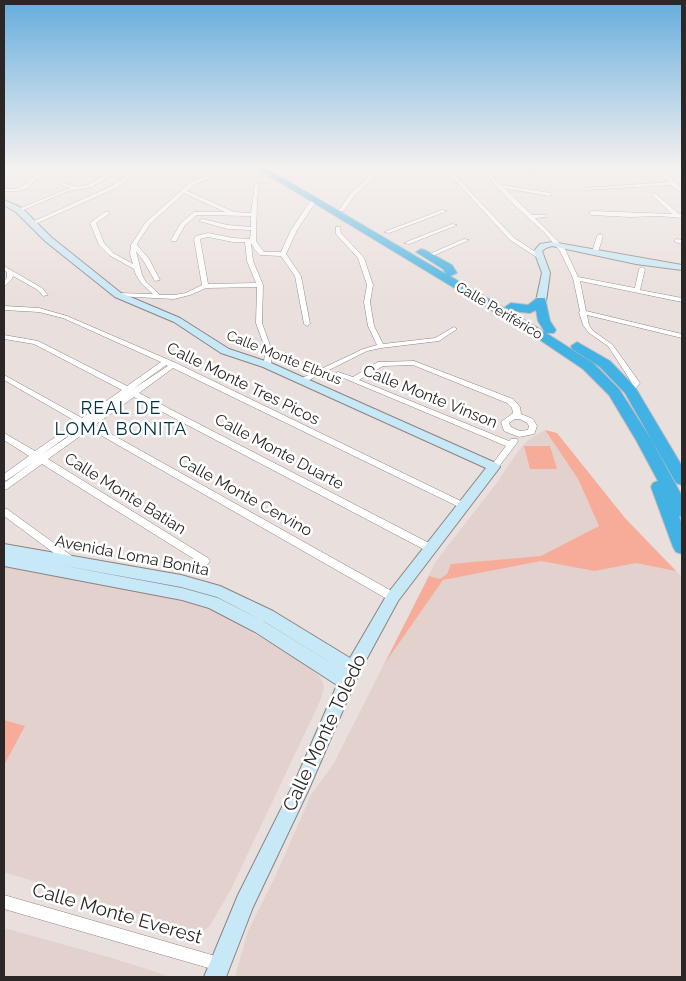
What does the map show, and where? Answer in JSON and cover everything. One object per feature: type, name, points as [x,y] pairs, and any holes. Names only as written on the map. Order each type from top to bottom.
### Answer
[{"type":"highway","name":"Calle Periférico","points":[[337,214],[534,331],[588,366],[614,392],[649,449],[682,511]]},
{"type":"highway","name":"Calle Periférico","points":[[349,214],[601,361],[630,390],[682,479]]},
{"type":"highway","points":[[370,226],[387,232],[448,267],[451,273]]},
{"type":"highway","points":[[511,307],[530,309],[541,301]]},
{"type":"highway","points":[[541,301],[542,317],[550,330]]},
{"type":"highway","points":[[649,449],[657,480],[682,546]]},
{"type":"street","name":"Calle Monte Elbrus","points":[[23,214],[48,239],[118,294],[177,320],[225,352],[267,365],[494,467]]},
{"type":"street","points":[[33,223],[54,214]]},
{"type":"street","points":[[106,214],[92,223],[101,244],[111,254],[136,268]]},
{"type":"street","points":[[158,214],[148,223],[134,245],[133,254],[136,268],[144,284],[158,296]]},
{"type":"street","points":[[174,240],[183,224],[195,214]]},
{"type":"street","points":[[225,214],[254,215],[250,241],[250,261],[260,285],[259,323],[269,351],[267,365]]},
{"type":"street","points":[[282,254],[305,214]]},
{"type":"street","points":[[387,232],[439,214]]},
{"type":"street","points":[[489,214],[512,239],[540,257],[546,273],[541,301]]},
{"type":"street","points":[[528,214],[562,250],[576,278],[582,312],[591,332],[610,345],[636,383],[630,390]]},
{"type":"street","points":[[615,214],[680,216]]},
{"type":"street","points":[[531,217],[544,216]]},
{"type":"street","points":[[202,221],[228,227],[253,229]]},
{"type":"street","points":[[406,244],[454,225]]},
{"type":"street","points":[[338,228],[338,233],[361,258],[370,285],[367,302],[371,326],[381,346]]},
{"type":"street","points":[[205,286],[198,237],[208,235],[250,241],[262,254],[282,254]]},
{"type":"street","points":[[595,252],[600,236]]},
{"type":"street","points":[[428,256],[466,240]]},
{"type":"street","points":[[540,257],[540,249],[557,244],[636,261],[682,268]]},
{"type":"street","points":[[134,245],[146,259],[157,280]]},
{"type":"street","points":[[282,254],[298,276],[307,324]]},
{"type":"street","points":[[4,268],[40,289],[45,295]]},
{"type":"street","points":[[637,290],[642,269]]},
{"type":"street","points":[[4,284],[10,278],[10,272]]},
{"type":"street","points":[[576,278],[682,300]]},
{"type":"street","points":[[118,294],[182,296],[205,286],[260,285]]},
{"type":"street","name":"Calle Monte Tres Picos","points":[[4,308],[39,310],[65,317],[170,363],[464,506]]},
{"type":"street","points":[[582,312],[682,336]]},
{"type":"street","points":[[303,381],[365,350],[381,346],[437,340],[454,329]]},
{"type":"street","name":"Calle Monte Duarte","points":[[4,337],[36,342],[430,548]]},
{"type":"street","points":[[4,478],[37,458],[170,363]]},
{"type":"street","points":[[354,380],[381,364],[414,363],[510,401],[516,408],[518,416]]},
{"type":"street","name":"Calle Monte Vinson","points":[[338,374],[511,445]]},
{"type":"street","name":"Calle Monte Cervino","points":[[4,377],[393,597]]},
{"type":"street","points":[[518,416],[526,418],[533,426],[528,434],[519,434],[510,431],[506,426],[507,420],[518,416]]},
{"type":"street","name":"Calle Monte Toledo","points":[[217,971],[245,902],[302,785],[349,674],[393,597],[519,434]]},
{"type":"street","name":"Calle Monte Batian","points":[[4,436],[205,561]]},
{"type":"street","points":[[4,487],[37,458]]},
{"type":"street","points":[[4,511],[73,562]]},
{"type":"street","name":"Avenida Loma Bonita","points":[[4,549],[181,581],[220,592],[268,616],[349,674]]},
{"type":"street","name":"Avenida Loma Bonita","points":[[4,560],[182,594],[206,601],[230,610],[349,674]]},
{"type":"street","name":"Calle Monte Everest","points":[[4,902],[217,971]]},
{"type":"shaded area","points":[[545,430],[578,479],[602,532],[638,532],[682,577],[682,977],[235,977],[248,931],[275,877],[311,795],[334,763],[436,561],[496,484],[519,450],[528,440]]},
{"type":"shaded area","points":[[545,430],[557,433],[625,518],[676,571],[636,563],[595,571],[541,561],[443,580],[385,663],[429,576],[440,579],[447,574],[451,564],[541,556],[599,526],[578,479]]},
{"type":"shaded area","points":[[524,446],[550,446],[557,469],[530,469]]},
{"type":"shaded area","points":[[4,567],[148,593],[202,606],[226,617],[306,665],[320,677],[324,686],[321,699],[231,889],[210,926],[201,933],[4,872]]},
{"type":"shaded area","points":[[4,720],[25,726],[4,765]]},
{"type":"shaded area","points":[[4,928],[112,958],[171,977],[4,977]]},
{"type":"district","name":"REAL DE LOMA BONITA","points":[[121,419]]}]
